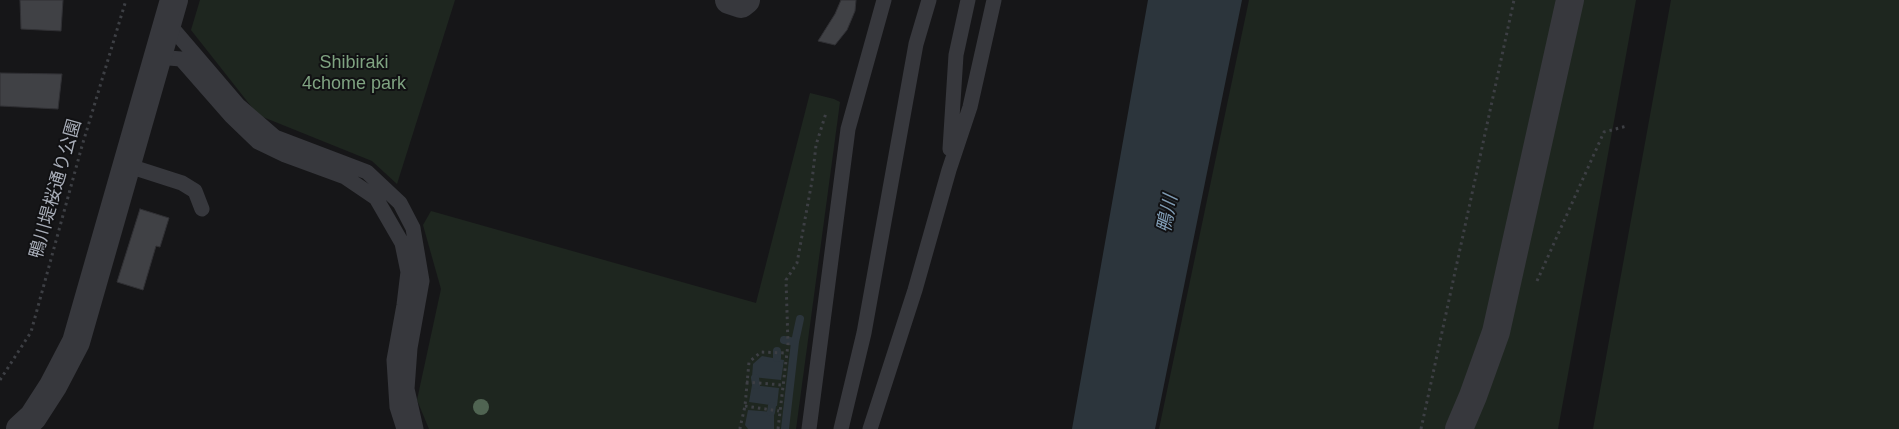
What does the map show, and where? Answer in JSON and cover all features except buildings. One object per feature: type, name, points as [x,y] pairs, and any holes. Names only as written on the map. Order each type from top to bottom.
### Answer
[{"type":"street","points":[[729,0],[741,4],[746,0]]},
{"type":"street","points":[[1459,429],[1496,332],[1570,0]]},
{"type":"street","points":[[32,425],[76,342],[156,57],[171,11]]},
{"type":"lane","points":[[809,429],[848,128],[884,0]]},
{"type":"lane","points":[[841,429],[864,333],[916,44],[929,0]]},
{"type":"lane","points":[[949,170],[956,55],[968,0]]},
{"type":"lane","points":[[870,429],[915,290],[949,170],[970,107],[994,0]]},
{"type":"lane","points":[[171,11],[238,105],[275,137],[367,172],[400,203],[413,228],[422,280],[410,348],[407,389],[416,429]]},
{"type":"lane","points":[[156,57],[181,59],[231,116],[258,142],[285,155],[346,177],[376,198],[402,243],[408,272],[394,360],[397,407],[404,429]]},
{"type":"lane","points":[[126,165],[182,183],[195,191],[202,209]]},
{"type":"path","name":"鴨川堤桜通り公園","points":[[0,380],[31,332],[82,146],[126,0]]},
{"type":"path","points":[[1421,429],[1514,0]]},
{"type":"path","points":[[778,429],[776,411],[781,400],[788,344],[786,280],[797,263],[812,181],[816,145],[826,113]]},
{"type":"path","points":[[1532,288],[1537,281],[1604,132],[1627,126]]},
{"type":"path","points":[[741,429],[748,368],[753,358],[761,352],[787,353]]},
{"type":"path","points":[[746,382],[783,386]]},
{"type":"path","points":[[745,406],[770,408],[776,411]]},
{"type":"green space","name":"Shibiraki 4chome park","points":[[200,0],[455,0],[397,184],[372,161],[258,115],[191,30]]},
{"type":"green space","points":[[1249,0],[1636,0],[1558,429],[1159,429]]},
{"type":"green space","points":[[1671,0],[1899,0],[1899,429],[1593,429]]},
{"type":"green space","points":[[810,93],[840,102],[796,429],[429,429],[417,400],[441,289],[423,225],[431,211],[756,303]]},
{"type":"water","name":"鴨川","points":[[1148,0],[1242,0],[1155,429],[1072,429]]},
{"type":"water","points":[[762,356],[784,360],[781,380],[752,377],[753,364]]},
{"type":"water","points":[[752,385],[779,388],[777,406],[749,402]]},
{"type":"water","points":[[748,410],[774,412],[774,429],[748,429],[745,425]]},
{"type":"waterway","points":[[785,429],[795,342],[800,319]]},
{"type":"waterway","points":[[784,340],[795,342]]},
{"type":"waterway","points":[[777,351],[777,358]]},
{"type":"waterway","points":[[755,378],[756,385]]},
{"type":"waterway","points":[[771,412],[772,406]]}]
